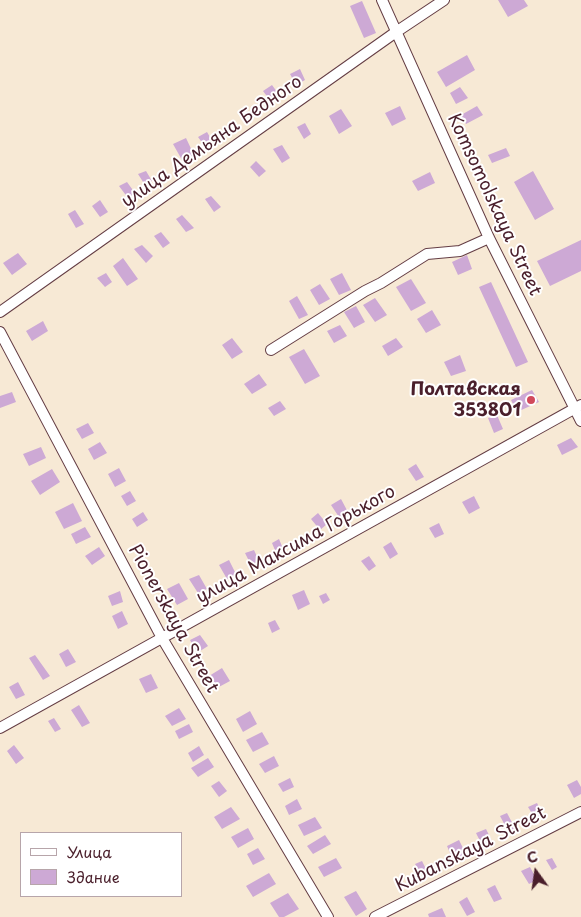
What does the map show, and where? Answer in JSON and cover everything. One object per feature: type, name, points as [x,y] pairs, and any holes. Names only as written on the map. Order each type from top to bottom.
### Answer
[{"type":"street","name":"Komsomolskaya Street","points":[[382,0],[489,238],[578,407],[581,420]]},
{"type":"street","name":"улица Демьяна Бедного","points":[[0,312],[444,0]]},
{"type":"street","points":[[271,350],[427,254],[460,251],[489,238]]},
{"type":"street","name":"Pionerskaya Street","points":[[0,332],[162,638],[328,917]]},
{"type":"street","name":"улица Максима Горького","points":[[0,728],[578,407]]},
{"type":"street","name":"Kubanskaya Street","points":[[375,917],[581,812]]},
{"type":"building","points":[[498,0],[524,0],[528,6],[508,17]]},
{"type":"building","points":[[362,1],[376,33],[364,38],[350,6]]},
{"type":"building","points":[[467,55],[475,70],[446,87],[437,72]]},
{"type":"building","points":[[300,69],[305,80],[296,85],[290,74]]},
{"type":"building","points":[[272,85],[280,96],[272,103],[263,91]]},
{"type":"building","points":[[460,87],[468,98],[456,104],[450,93]]},
{"type":"building","points":[[400,106],[406,119],[392,126],[385,113]]},
{"type":"building","points":[[477,106],[483,115],[466,124],[461,115]]},
{"type":"building","points":[[341,109],[352,126],[339,134],[329,116]]},
{"type":"building","points":[[305,123],[311,134],[304,139],[297,127]]},
{"type":"building","points":[[207,132],[214,144],[206,148],[198,137]]},
{"type":"building","points":[[186,138],[194,155],[182,160],[173,144]]},
{"type":"building","points":[[282,145],[290,158],[282,163],[273,149]]},
{"type":"building","points":[[506,148],[510,156],[492,163],[488,155]]},
{"type":"building","points":[[256,161],[266,171],[259,177],[250,167]]},
{"type":"building","points":[[146,171],[152,181],[145,185],[138,174]]},
{"type":"building","points":[[533,171],[554,209],[535,220],[514,182]]},
{"type":"building","points":[[430,172],[435,183],[418,191],[412,181]]},
{"type":"building","points":[[127,182],[135,193],[128,198],[119,186]]},
{"type":"building","points":[[211,196],[221,207],[214,212],[205,199]]},
{"type":"building","points":[[100,200],[108,212],[100,217],[92,206]]},
{"type":"building","points":[[75,210],[84,224],[76,228],[68,214]]},
{"type":"building","points":[[182,215],[194,228],[186,232],[176,219]]},
{"type":"building","points":[[161,232],[170,243],[163,248],[154,236]]},
{"type":"building","points":[[581,240],[581,271],[550,286],[537,261]]},
{"type":"building","points":[[142,245],[153,256],[146,263],[134,249]]},
{"type":"building","points":[[18,253],[27,264],[12,275],[3,263]]},
{"type":"building","points":[[467,255],[472,269],[458,275],[452,262]]},
{"type":"building","points":[[123,258],[138,279],[127,286],[113,266]]},
{"type":"building","points":[[106,273],[112,282],[105,287],[97,278]]},
{"type":"building","points":[[342,273],[351,290],[339,295],[330,279]]},
{"type":"building","points":[[411,279],[426,303],[411,311],[396,287]]},
{"type":"building","points":[[491,282],[528,362],[516,367],[479,287]]},
{"type":"building","points":[[320,284],[330,299],[319,305],[310,290]]},
{"type":"building","points":[[297,296],[308,315],[299,319],[289,301]]},
{"type":"building","points":[[375,298],[387,315],[375,322],[363,305]]},
{"type":"building","points":[[356,306],[365,322],[354,328],[344,312]]},
{"type":"building","points":[[432,310],[441,325],[426,333],[417,319]]},
{"type":"building","points":[[43,321],[48,331],[32,341],[26,331]]},
{"type":"building","points":[[340,325],[347,336],[334,343],[327,331]]},
{"type":"building","points":[[232,338],[243,352],[232,359],[222,345]]},
{"type":"building","points":[[396,338],[403,347],[388,356],[382,346]]},
{"type":"building","points":[[304,349],[320,376],[305,384],[289,357]]},
{"type":"building","points":[[460,355],[466,371],[451,376],[444,362]]},
{"type":"building","points":[[259,374],[267,385],[252,394],[244,384]]},
{"type":"building","points":[[532,390],[539,402],[517,412],[511,400]]},
{"type":"building","points":[[12,392],[16,402],[0,408],[0,396]]},
{"type":"building","points":[[280,401],[286,409],[274,416],[268,408]]},
{"type":"building","points":[[497,415],[503,429],[494,433],[488,418]]},
{"type":"building","points":[[88,423],[94,433],[82,439],[76,429]]},
{"type":"building","points":[[571,438],[578,447],[562,455],[557,445]]},
{"type":"building","points":[[100,442],[107,453],[94,460],[88,449]]},
{"type":"building","points":[[41,447],[46,458],[29,466],[23,454]]},
{"type":"building","points":[[416,464],[424,477],[416,481],[408,469]]},
{"type":"building","points":[[119,468],[126,481],[115,487],[108,474]]},
{"type":"building","points":[[52,469],[60,482],[40,495],[31,481]]},
{"type":"building","points":[[130,491],[136,501],[127,506],[121,496]]},
{"type":"building","points":[[474,496],[480,508],[469,514],[462,502]]},
{"type":"building","points":[[341,499],[349,514],[341,520],[331,505]]},
{"type":"building","points":[[73,503],[82,521],[64,529],[55,512]]},
{"type":"building","points":[[143,512],[148,520],[137,527],[132,519]]},
{"type":"building","points":[[318,513],[327,524],[320,530],[311,519]]},
{"type":"building","points":[[439,523],[444,534],[435,538],[429,528]]},
{"type":"building","points":[[85,527],[91,537],[76,544],[71,534]]},
{"type":"building","points":[[279,539],[284,551],[277,555],[272,543]]},
{"type":"building","points":[[391,542],[398,554],[390,559],[383,547]]},
{"type":"building","points":[[99,547],[105,556],[92,565],[85,556]]},
{"type":"building","points":[[254,550],[259,561],[251,565],[245,553]]},
{"type":"building","points":[[369,556],[376,566],[369,571],[361,561]]},
{"type":"building","points":[[229,560],[236,574],[227,579],[219,565]]},
{"type":"building","points":[[199,575],[207,589],[198,593],[189,579]]},
{"type":"building","points":[[179,583],[188,599],[177,605],[167,589]]},
{"type":"building","points":[[304,590],[310,604],[298,610],[292,595]]},
{"type":"building","points":[[120,591],[123,602],[112,606],[108,596]]},
{"type":"building","points":[[326,593],[330,600],[323,604],[319,596]]},
{"type":"building","points":[[122,611],[128,624],[118,629],[112,616]]},
{"type":"building","points":[[275,620],[280,629],[272,633],[268,623]]},
{"type":"building","points":[[200,635],[208,646],[197,653],[190,640]]},
{"type":"building","points":[[68,649],[76,662],[66,667],[59,654]]},
{"type":"building","points":[[35,655],[50,676],[43,680],[29,658]]},
{"type":"building","points":[[222,668],[230,681],[217,688],[209,676]]},
{"type":"building","points":[[151,674],[158,688],[146,693],[139,679]]},
{"type":"building","points":[[18,682],[25,695],[16,699],[9,687]]},
{"type":"building","points":[[79,705],[90,723],[82,727],[71,710]]},
{"type":"building","points":[[179,708],[186,719],[172,726],[165,716]]},
{"type":"building","points":[[250,711],[257,724],[243,732],[236,719]]},
{"type":"building","points":[[54,718],[61,729],[55,732],[48,721]]},
{"type":"building","points":[[189,724],[193,732],[179,739],[175,731]]},
{"type":"building","points":[[262,732],[269,744],[253,752],[246,740]]},
{"type":"building","points":[[14,745],[24,758],[16,764],[7,751]]},
{"type":"building","points":[[199,746],[204,755],[193,762],[188,753]]},
{"type":"building","points":[[274,756],[279,766],[265,773],[259,764]]},
{"type":"building","points":[[208,758],[214,767],[198,777],[191,768]]},
{"type":"building","points":[[290,778],[294,787],[283,792],[278,784]]},
{"type":"building","points":[[577,780],[581,787],[581,794],[574,798],[567,785]]},
{"type":"building","points":[[219,781],[227,791],[219,797],[211,786]]},
{"type":"building","points":[[297,799],[302,809],[289,815],[285,806]]},
{"type":"building","points":[[537,803],[544,817],[536,820],[528,807]]},
{"type":"building","points":[[231,807],[240,819],[222,829],[214,817]]},
{"type":"building","points":[[507,813],[516,830],[509,833],[500,816]]},
{"type":"building","points":[[315,817],[322,828],[304,836],[298,825]]},
{"type":"building","points":[[248,828],[254,839],[238,848],[231,837]]},
{"type":"building","points":[[486,829],[493,843],[483,847],[476,833]]},
{"type":"building","points":[[325,835],[331,844],[313,854],[307,846]]},
{"type":"building","points":[[459,840],[466,854],[453,860],[447,846]]},
{"type":"building","points":[[258,848],[265,859],[253,865],[247,854]]},
{"type":"building","points":[[336,858],[342,868],[324,877],[318,867]]},
{"type":"building","points":[[552,858],[557,867],[552,870],[546,860]]},
{"type":"building","points":[[422,861],[427,871],[421,874],[415,864]]},
{"type":"building","points":[[530,867],[537,880],[529,884],[521,871]]},
{"type":"building","points":[[269,873],[276,884],[253,897],[246,886]]},
{"type":"building","points":[[495,885],[502,899],[494,902],[487,889]]},
{"type":"building","points":[[356,891],[367,909],[356,916],[344,897]]},
{"type":"building","points":[[288,893],[299,909],[284,917],[279,917],[270,903]]},
{"type":"building","points":[[467,897],[475,912],[467,916],[459,902]]},
{"type":"building","points":[[442,908],[446,917],[429,917],[428,914]]},
{"type":"place","name":"Полтавская 353801","points":[[531,400]]}]
